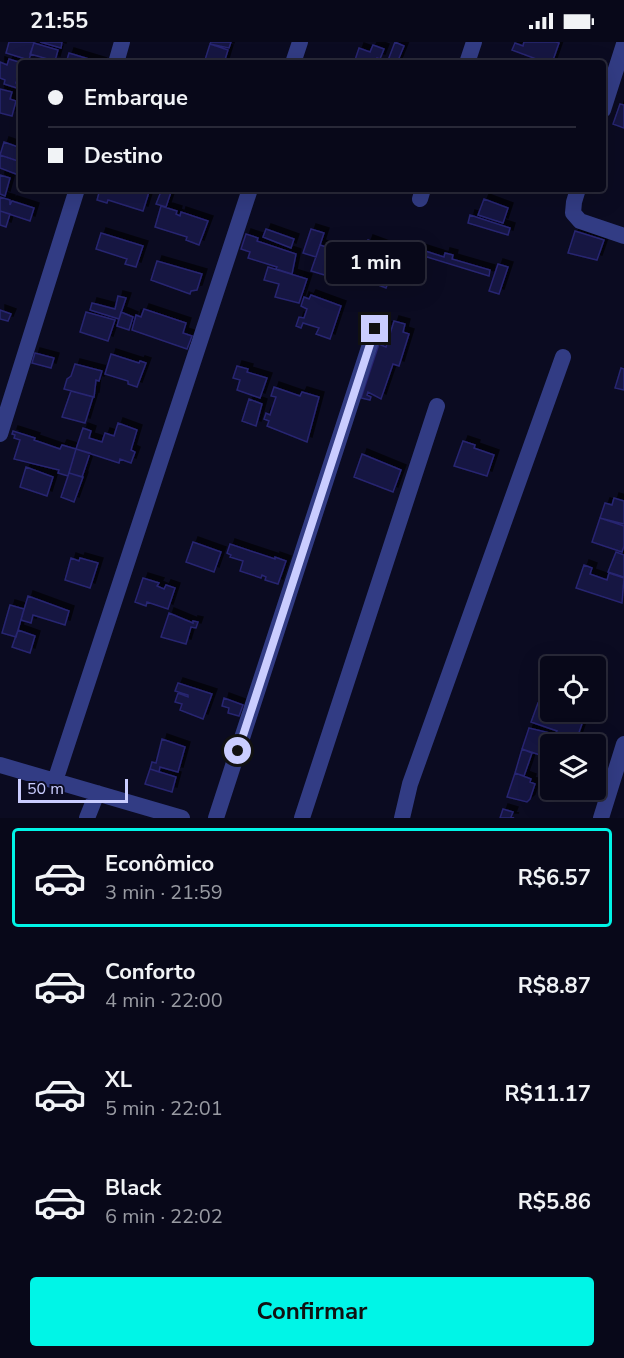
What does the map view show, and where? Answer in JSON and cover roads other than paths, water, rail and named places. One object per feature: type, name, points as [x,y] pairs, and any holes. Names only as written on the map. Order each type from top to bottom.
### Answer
[{"type":"street","points":[[117,60],[122,42]]},
{"type":"street","points":[[294,60],[300,42]]},
{"type":"street","points":[[467,60],[474,42]]},
{"type":"street","points":[[606,101],[624,45]]},
{"type":"street","points":[[0,434],[75,192]]},
{"type":"street","points":[[55,781],[249,192]]},
{"type":"street","points":[[577,192],[573,213],[580,221],[624,236]]},
{"type":"street","points":[[216,818],[375,329]]},
{"type":"street","points":[[402,818],[410,784],[563,357]]},
{"type":"street","points":[[302,818],[437,406]]},
{"type":"street","points":[[601,818],[624,744]]},
{"type":"street","points":[[0,765],[182,818]]},
{"type":"street","points":[[87,818],[97,793]]}]
